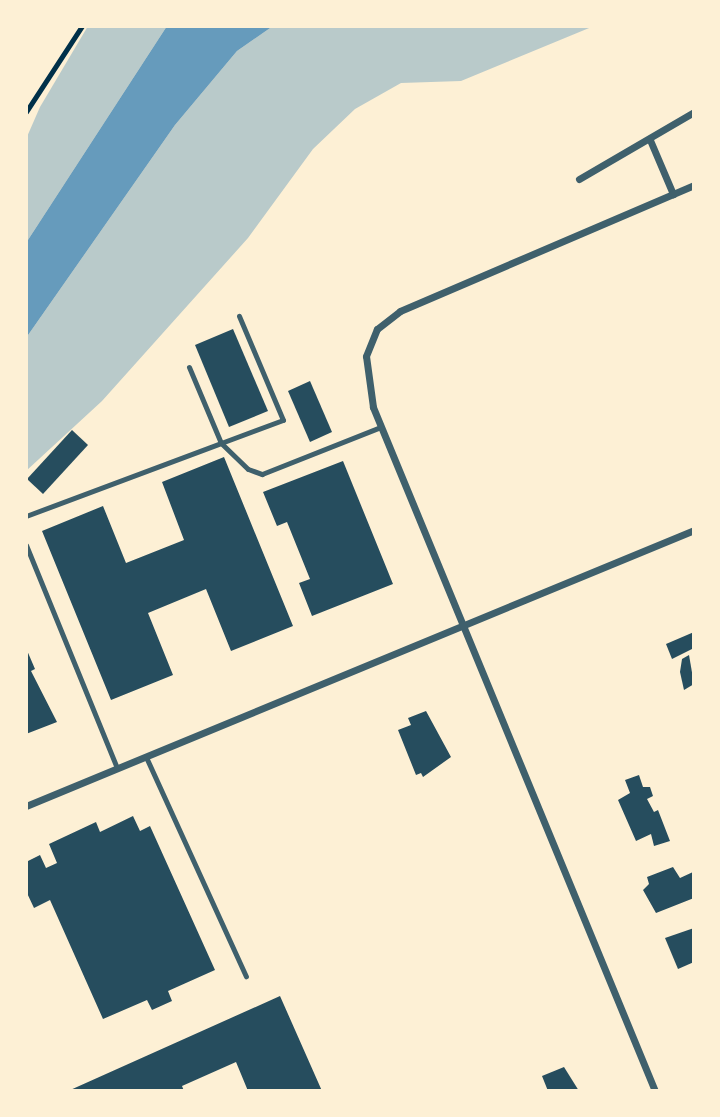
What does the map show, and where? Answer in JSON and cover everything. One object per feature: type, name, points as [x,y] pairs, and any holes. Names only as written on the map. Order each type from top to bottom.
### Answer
[{"type":"street","points":[[579,179],[694,112]]},
{"type":"street","points":[[650,140],[673,194]]},
{"type":"street","points":[[655,1091],[381,427],[367,381],[366,356],[377,329],[400,311],[694,185]]},
{"type":"street","points":[[26,806],[694,530]]},
{"type":"lane","points":[[26,516],[283,420],[239,316]]},
{"type":"lane","points":[[189,367],[221,443],[248,469],[262,474],[381,427]]},
{"type":"lane","points":[[26,545],[117,768]]},
{"type":"lane","points":[[146,757],[246,976]]},
{"type":"path","points":[[26,112],[82,26]]},
{"type":"shaded area","points":[[88,26],[167,26],[26,243],[26,139],[40,107]]},
{"type":"shaded area","points":[[273,26],[594,26],[461,81],[401,83],[355,109],[313,149],[248,238],[102,401],[26,471],[26,338],[175,125],[237,51]]},
{"type":"water","points":[[167,26],[273,26],[237,51],[175,125],[26,338],[26,243]]},
{"type":"building","points":[[233,329],[268,411],[229,427],[195,345]]},
{"type":"building","points":[[310,381],[332,432],[310,442],[288,391]]},
{"type":"building","points":[[72,430],[88,445],[43,494],[27,479]]},
{"type":"building","points":[[224,457],[293,626],[231,651],[206,589],[148,613],[173,675],[111,700],[42,531],[103,506],[126,563],[184,540],[162,482]]},
{"type":"building","points":[[343,461],[393,584],[312,616],[299,583],[310,579],[287,522],[277,526],[263,492]]},
{"type":"building","points":[[694,632],[694,648],[672,659],[666,644]]},
{"type":"building","points":[[26,648],[35,669],[31,671],[57,722],[26,734]]},
{"type":"building","points":[[689,655],[694,684],[684,690],[680,672],[682,659]]},
{"type":"building","points":[[426,711],[451,757],[423,777],[421,773],[416,775],[398,730],[411,725],[408,718]]},
{"type":"building","points":[[639,775],[643,787],[650,787],[653,796],[647,799],[654,812],[658,810],[670,841],[654,846],[651,834],[636,841],[618,800],[630,793],[625,780]]},
{"type":"building","points":[[133,816],[140,831],[150,826],[215,970],[168,991],[172,1001],[152,1010],[147,1000],[103,1019],[50,900],[34,908],[26,891],[26,862],[40,855],[46,868],[57,863],[49,844],[96,822],[100,832]]},
{"type":"building","points":[[673,867],[680,878],[693,872],[694,898],[656,913],[643,890],[649,884],[647,877]]},
{"type":"building","points":[[694,928],[694,962],[678,969],[665,938]]},
{"type":"building","points":[[280,996],[322,1091],[248,1091],[236,1062],[182,1086],[184,1091],[68,1091]]},
{"type":"building","points":[[564,1067],[579,1091],[548,1091],[542,1076]]}]
